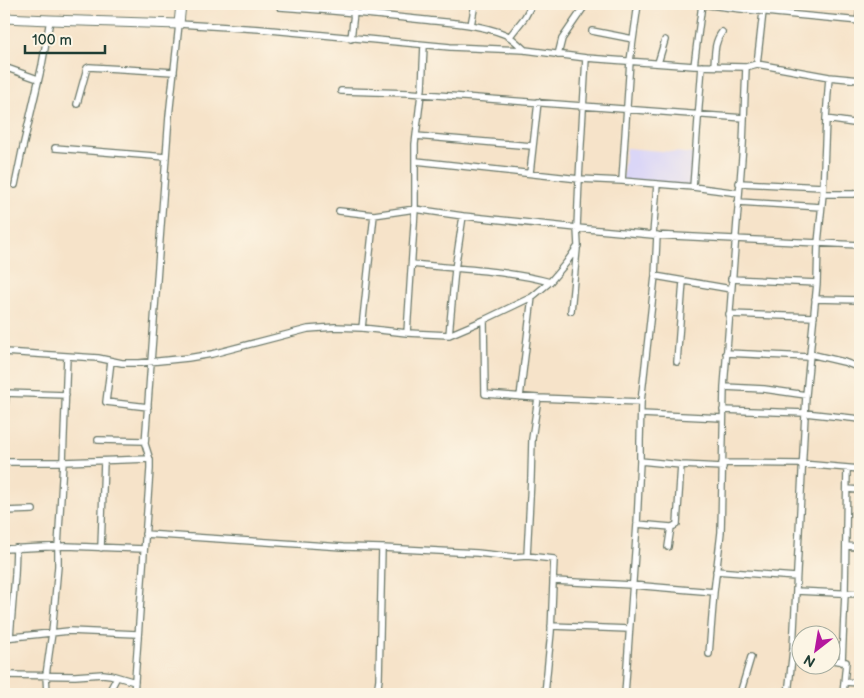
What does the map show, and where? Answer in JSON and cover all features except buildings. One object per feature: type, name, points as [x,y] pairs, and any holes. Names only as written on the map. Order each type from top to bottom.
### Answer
[{"type":"street","points":[[134,694],[150,469],[145,441],[169,116],[181,4]]},
{"type":"street","points":[[351,39],[355,4]]},
{"type":"street","points":[[471,25],[475,4]]},
{"type":"street","points":[[510,36],[525,17],[532,4]]},
{"type":"street","points":[[558,55],[562,39],[586,4]]},
{"type":"street","points":[[622,181],[630,61],[638,4]]},
{"type":"street","points":[[694,66],[701,4],[859,21],[860,10]]},
{"type":"street","points":[[775,13],[777,4]]},
{"type":"street","points":[[280,7],[355,12],[471,25],[510,36],[525,50]]},
{"type":"street","points":[[757,64],[763,12]]},
{"type":"street","points":[[4,18],[179,24],[260,29],[351,39],[450,47],[525,50],[586,58],[694,66],[746,67],[757,64],[829,77],[860,80]]},
{"type":"street","points":[[15,185],[42,65],[50,20]]},
{"type":"street","points":[[592,31],[633,39]]},
{"type":"street","points":[[714,66],[716,43],[718,36],[722,32]]},
{"type":"street","points":[[658,63],[665,40]]},
{"type":"street","points":[[407,332],[415,208],[416,136],[422,89],[424,45]]},
{"type":"street","points":[[571,312],[578,246],[579,179],[586,58]]},
{"type":"street","points":[[693,187],[702,66]]},
{"type":"street","points":[[4,67],[38,79]]},
{"type":"street","points":[[77,104],[87,68],[89,67],[174,72]]},
{"type":"street","points":[[709,654],[720,532],[722,418],[739,193],[746,67]]},
{"type":"street","points":[[794,626],[806,396],[817,283],[829,77]]},
{"type":"street","points":[[341,91],[410,93],[744,118]]},
{"type":"street","points":[[530,174],[538,102]]},
{"type":"street","points":[[826,119],[860,124]]},
{"type":"street","points":[[416,136],[532,146]]},
{"type":"street","points":[[55,148],[166,156]]},
{"type":"street","points":[[416,161],[579,179],[693,187],[739,193]]},
{"type":"street","points":[[739,183],[854,194],[860,192]]},
{"type":"street","points":[[624,694],[637,524],[641,402],[655,276],[657,184]]},
{"type":"street","points":[[738,202],[821,207]]},
{"type":"street","points":[[339,211],[374,215],[415,208],[463,216],[655,235],[860,245]]},
{"type":"street","points":[[362,328],[374,215]]},
{"type":"street","points":[[449,335],[455,269],[463,216]]},
{"type":"street","points":[[4,352],[130,363],[151,363],[212,354],[308,330],[335,327],[449,335],[536,294],[550,282],[578,246]]},
{"type":"street","points":[[412,264],[490,271],[550,282]]},
{"type":"street","points":[[655,276],[731,289]]},
{"type":"street","points":[[732,279],[817,283]]},
{"type":"street","points":[[677,362],[683,281]]},
{"type":"street","points":[[520,396],[532,296]]},
{"type":"street","points":[[815,299],[860,300]]},
{"type":"street","points":[[729,314],[814,317]]},
{"type":"street","points":[[484,320],[485,394],[641,402]]},
{"type":"street","points":[[726,353],[810,356],[844,362],[860,368]]},
{"type":"street","points":[[47,694],[46,675],[58,566],[67,356]]},
{"type":"street","points":[[111,361],[106,402],[148,407]]},
{"type":"street","points":[[724,387],[764,389],[806,396]]},
{"type":"street","points":[[4,418],[5,393],[66,396]]},
{"type":"street","points":[[527,556],[532,439],[538,398]]},
{"type":"street","points":[[723,410],[805,413],[860,419]]},
{"type":"street","points":[[641,414],[722,418]]},
{"type":"street","points":[[98,440],[145,441]]},
{"type":"street","points":[[4,462],[104,461],[149,458]]},
{"type":"street","points":[[101,548],[104,461]]},
{"type":"street","points":[[640,461],[681,465],[802,464],[860,469]]},
{"type":"street","points":[[637,524],[671,527],[676,524],[681,465]]},
{"type":"street","points":[[843,694],[846,662],[842,662],[848,468]]},
{"type":"street","points":[[847,489],[860,490]]},
{"type":"street","points":[[4,511],[33,510]]},
{"type":"street","points":[[668,547],[671,527]]},
{"type":"street","points":[[145,534],[554,559],[551,626],[544,694]]},
{"type":"street","points":[[4,549],[58,546],[144,549]]},
{"type":"street","points":[[846,546],[860,547]]},
{"type":"street","points":[[16,548],[15,575],[7,638],[69,631],[137,634]]},
{"type":"street","points":[[376,694],[379,679],[382,548]]},
{"type":"street","points":[[716,571],[796,577]]},
{"type":"street","points":[[554,582],[632,585],[714,592]]},
{"type":"street","points":[[796,591],[860,594]]},
{"type":"street","points":[[551,626],[629,629]]},
{"type":"street","points":[[740,694],[751,657]]},
{"type":"street","points":[[788,694],[792,660]]},
{"type":"street","points":[[4,675],[75,676],[103,674],[135,682]]},
{"type":"street","points":[[108,694],[117,677]]},
{"type":"street","points":[[844,682],[860,683]]},
{"type":"shaded area","points":[[626,148],[696,154],[693,187],[622,181]]}]
